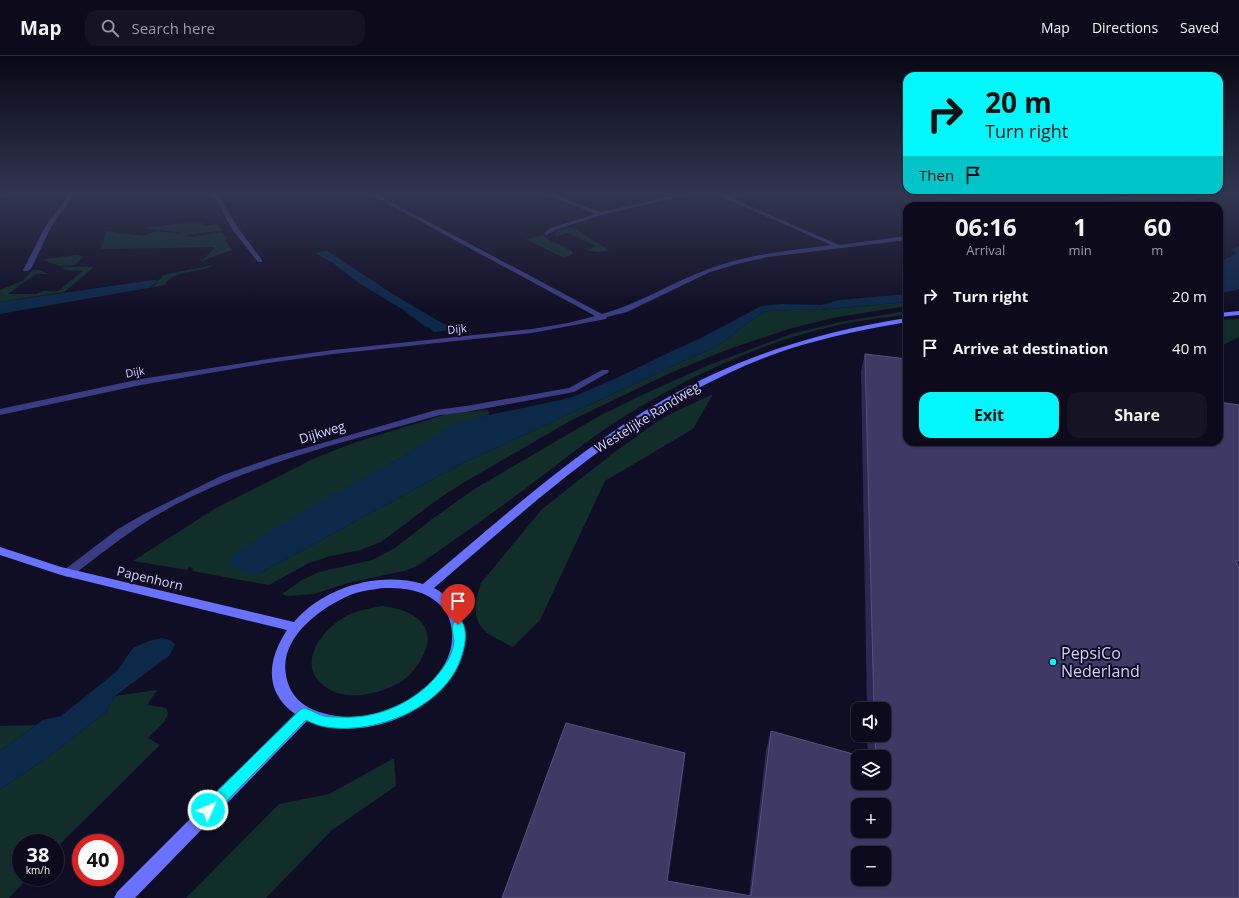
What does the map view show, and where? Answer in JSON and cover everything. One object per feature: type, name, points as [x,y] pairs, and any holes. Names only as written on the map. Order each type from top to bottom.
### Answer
[{"type":"street","points":[[26,270],[31,264],[34,253],[45,232]]},
{"type":"street","points":[[238,232],[260,261]]},
{"type":"street","points":[[444,232],[603,317]]},
{"type":"street","points":[[806,232],[837,246]]},
{"type":"street","name":"Dijk","points":[[0,412],[141,382],[214,369],[333,352],[532,331],[603,317],[624,310],[708,271],[730,263],[768,255],[903,238]]},
{"type":"street","points":[[1223,315],[1239,313]]},
{"type":"street","name":"Westelijke Randweg","points":[[425,589],[559,476],[598,446],[647,414],[691,388],[760,356],[813,338],[850,329],[903,321]]},
{"type":"street","name":"Dijkweg","points":[[68,573],[122,532],[148,516],[227,477],[284,457],[439,412],[466,409],[571,390],[605,372]]},
{"type":"street","name":"Papenhorn","points":[[0,551],[35,564],[68,573],[248,614],[296,627]]},
{"type":"street","points":[[382,584],[405,584],[425,589],[440,598],[452,610],[458,625],[460,642],[454,660],[442,679],[425,696],[402,710],[376,720],[350,723],[325,722],[304,714],[288,700],[280,683],[278,664],[284,645],[296,627],[319,607],[335,597],[358,588],[382,584]]},
{"type":"street","points":[[123,898],[304,714]]},
{"type":"green space","points":[[106,232],[143,236],[153,232],[182,233],[177,232],[206,232],[186,236],[194,237],[222,232],[228,239],[225,240],[232,250],[202,261],[215,247],[101,249]]},
{"type":"green space","points":[[556,232],[580,232],[609,250],[600,252],[588,251],[586,250],[596,246],[568,233],[557,236],[555,235]]},
{"type":"green space","points":[[543,235],[547,239],[572,251],[573,254],[564,258],[526,239]]},
{"type":"green space","points":[[77,255],[84,257],[74,265],[60,266],[43,260],[45,259]]},
{"type":"green space","points":[[213,265],[209,268],[174,276],[165,285],[148,288],[154,286],[163,275]]},
{"type":"green space","points":[[61,267],[94,267],[64,292],[0,302],[0,290],[22,281],[33,270],[39,270],[49,274],[36,274],[8,294],[37,294],[42,291],[58,291],[83,271],[66,270]]},
{"type":"green space","points":[[903,302],[903,307],[832,318],[789,329],[729,349],[670,373],[570,421],[463,483],[438,499],[381,542],[360,550],[331,556],[309,563],[269,585],[192,571],[194,569],[189,567],[187,570],[133,561],[216,508],[315,458],[356,442],[447,414],[488,410],[489,415],[456,425],[390,464],[257,575],[461,464],[719,345],[753,319],[767,311],[819,310]]},
{"type":"green space","points":[[903,312],[903,315],[829,327],[794,337],[746,354],[676,386],[600,432],[506,503],[417,566],[404,571],[348,583],[314,594],[287,596],[282,594],[302,580],[319,572],[372,560],[395,548],[432,519],[476,488],[601,415],[642,395],[709,365],[791,334],[840,322]]},
{"type":"green space","points":[[1239,319],[1239,337],[1223,345],[1223,320]]},
{"type":"green space","points":[[713,394],[693,429],[605,481],[540,620],[513,647],[485,631],[479,624],[476,613],[476,601],[481,583],[542,509],[616,451],[664,417]]},
{"type":"green space","points":[[383,606],[395,608],[414,616],[421,622],[426,630],[428,639],[426,649],[414,670],[399,683],[380,691],[364,695],[352,695],[335,692],[322,684],[314,675],[312,664],[313,653],[327,631],[348,615],[361,610]]},
{"type":"green space","points":[[157,690],[147,705],[163,707],[167,709],[168,714],[164,722],[148,738],[160,745],[64,840],[64,834],[12,834],[12,886],[20,886],[9,898],[0,898],[0,790],[59,749],[106,712],[115,696]]},
{"type":"green space","points":[[36,725],[0,751],[0,726]]},
{"type":"green space","points":[[394,758],[396,786],[332,830],[266,898],[186,898],[279,804],[329,794]]},
{"type":"water","points":[[1239,247],[1239,289],[1223,293],[1223,260],[1236,254],[1231,249]]},
{"type":"water","points":[[327,251],[396,296],[442,323],[459,329],[434,332],[402,309],[359,283],[333,263],[315,253]]},
{"type":"water","points":[[153,280],[159,281],[148,288],[0,314],[0,302]]},
{"type":"water","points":[[903,294],[903,302],[819,310],[767,311],[753,319],[719,345],[461,464],[257,575],[244,573],[228,562],[236,553],[246,546],[314,505],[390,464],[456,424],[489,415],[570,398],[621,376],[703,337],[761,306],[781,304],[822,305],[838,300]]},
{"type":"water","points":[[161,638],[170,640],[175,644],[169,656],[115,696],[106,712],[59,749],[0,790],[0,751],[43,720],[61,716],[116,672],[133,648],[149,641]]},
{"type":"building","name":"PepsiCo Nederland","points":[[865,354],[903,359],[903,446],[1223,446],[1223,403],[1239,405],[1239,561],[1235,561],[1239,568],[1239,898],[502,898],[566,723],[685,753],[667,881],[751,896],[771,731],[851,753],[851,790],[891,790],[891,750],[876,750],[875,742],[891,742],[891,702],[874,702]]},
{"type":"place","name":"PepsiCo Nederland","points":[[1053,662]]},
{"type":"route","points":[[208,810],[304,714],[325,722],[350,723],[376,720],[402,710],[425,696],[442,679],[454,660],[460,642],[458,625]]}]
